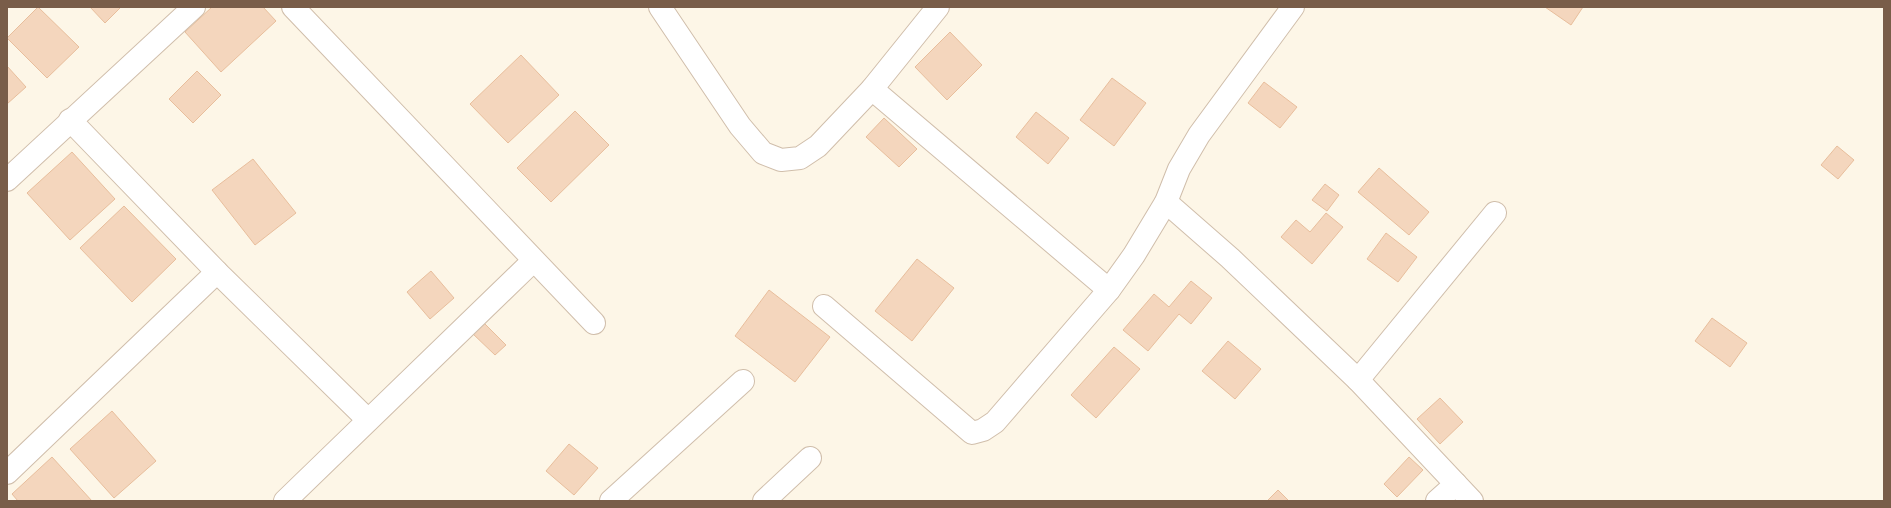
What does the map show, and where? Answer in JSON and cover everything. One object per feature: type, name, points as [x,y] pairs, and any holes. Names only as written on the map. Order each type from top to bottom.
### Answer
[{"type":"street","points":[[7,180],[70,120],[194,7]]},
{"type":"street","points":[[292,7],[533,261],[594,323]]},
{"type":"street","points":[[660,7],[740,126],[762,152],[781,160],[800,158],[818,146],[872,89],[938,7]]},
{"type":"street","points":[[824,306],[972,433],[984,430],[995,422],[1109,290],[1134,255],[1166,202],[1179,169],[1199,136],[1293,7]]},
{"type":"street","points":[[872,89],[1109,290]]},
{"type":"street","points":[[70,120],[217,272],[368,420]]},
{"type":"street","points":[[1166,202],[1230,258],[1358,380],[1472,501]]},
{"type":"street","points":[[1358,380],[1495,213]]},
{"type":"street","points":[[285,501],[533,261]]},
{"type":"street","points":[[7,473],[217,272]]},
{"type":"street","points":[[611,501],[743,381]]},
{"type":"street","points":[[764,501],[810,458]]},
{"type":"street","points":[[1437,501],[1456,484]]},
{"type":"building","points":[[38,7],[79,47],[47,78],[7,38]]},
{"type":"building","points":[[90,7],[121,7],[105,23]]},
{"type":"building","points":[[212,7],[263,7],[276,21],[221,72],[185,32]]},
{"type":"building","points":[[1545,7],[1583,7],[1571,25]]},
{"type":"building","points":[[950,32],[982,65],[947,100],[915,67]]},
{"type":"building","points":[[521,55],[559,95],[508,143],[470,104]]},
{"type":"building","points":[[7,66],[26,87],[7,104]]},
{"type":"building","points":[[197,71],[221,95],[193,123],[169,99]]},
{"type":"building","points":[[1112,78],[1146,103],[1114,146],[1080,120]]},
{"type":"building","points":[[1264,82],[1297,107],[1280,128],[1248,103]]},
{"type":"building","points":[[575,111],[609,145],[551,202],[517,168]]},
{"type":"building","points":[[1036,112],[1069,138],[1048,164],[1016,137]]},
{"type":"building","points":[[884,118],[917,149],[899,167],[866,137]]},
{"type":"building","points":[[1837,146],[1854,160],[1838,179],[1821,165]]},
{"type":"building","points":[[72,152],[115,199],[70,240],[27,193]]},
{"type":"building","points":[[253,159],[296,213],[255,245],[212,190]]},
{"type":"building","points":[[1379,168],[1429,212],[1409,235],[1358,192]]},
{"type":"building","points":[[1325,184],[1339,195],[1327,211],[1312,200]]},
{"type":"building","points":[[124,206],[176,259],[132,302],[80,248]]},
{"type":"building","points":[[1326,213],[1343,227],[1312,264],[1281,237],[1296,220],[1310,232]]},
{"type":"building","points":[[1386,233],[1417,257],[1398,282],[1367,259]]},
{"type":"building","points":[[917,259],[954,288],[912,341],[875,311]]},
{"type":"building","points":[[431,271],[454,298],[430,319],[407,292]]},
{"type":"building","points":[[1191,281],[1212,298],[1191,324],[1179,314],[1148,351],[1123,330],[1154,294],[1169,307]]},
{"type":"building","points":[[769,290],[830,337],[795,382],[735,336]]},
{"type":"building","points":[[1712,318],[1747,343],[1730,367],[1695,341]]},
{"type":"building","points":[[483,322],[506,345],[495,355],[472,333]]},
{"type":"building","points":[[1228,341],[1261,369],[1235,399],[1202,371]]},
{"type":"building","points":[[1114,347],[1140,369],[1096,418],[1071,395]]},
{"type":"building","points":[[1440,398],[1463,422],[1440,444],[1417,419]]},
{"type":"building","points":[[112,411],[156,461],[114,498],[70,449]]},
{"type":"building","points":[[569,444],[598,468],[574,495],[546,471]]},
{"type":"building","points":[[52,457],[92,501],[18,501],[12,494]]},
{"type":"building","points":[[1409,457],[1423,470],[1397,497],[1384,484]]},
{"type":"building","points":[[1278,490],[1289,501],[1267,501]]}]
